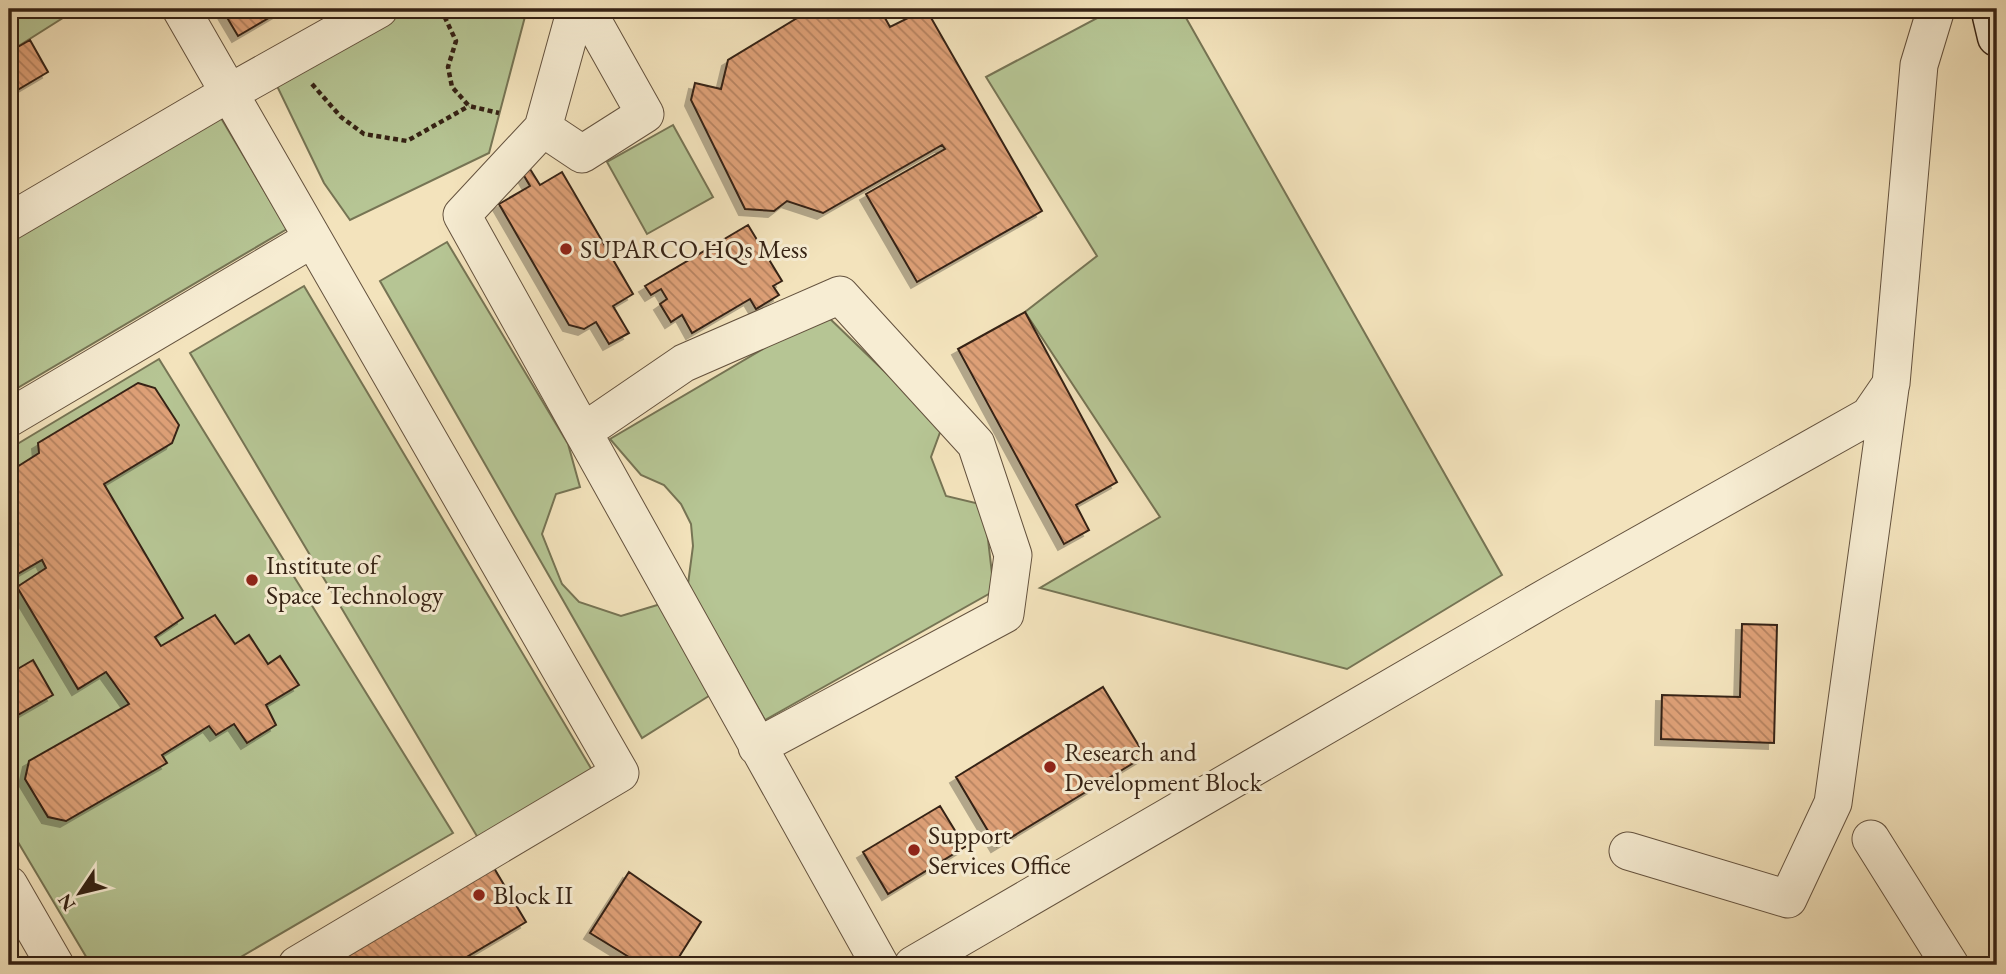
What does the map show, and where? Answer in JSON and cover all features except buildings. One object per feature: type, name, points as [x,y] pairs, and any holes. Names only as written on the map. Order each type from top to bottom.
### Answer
[{"type":"street","points":[[181,9],[620,773],[297,965]]},
{"type":"street","points":[[9,222],[379,9]]},
{"type":"street","points":[[576,9],[543,128],[462,215],[880,965]]},
{"type":"street","points":[[543,128],[582,154],[645,114],[586,9]]},
{"type":"street","points":[[1628,851],[1788,899],[1833,803],[1891,384],[1919,65],[1936,9]]},
{"type":"street","points":[[9,418],[312,239]]},
{"type":"street","points":[[583,432],[684,363],[840,295],[976,444],[1013,555],[1005,614],[757,747]]},
{"type":"street","points":[[913,965],[1554,593],[1869,416],[1891,384]]},
{"type":"street","points":[[1871,839],[1950,965]]},
{"type":"street","points":[[9,885],[55,965]]},
{"type":"path","points":[[441,9],[456,41],[448,67],[452,87],[469,106],[499,113]]},
{"type":"path","points":[[299,54],[307,67],[312,86],[341,117],[364,134],[407,141],[469,106]]},
{"type":"green space","points":[[9,9],[77,9],[9,52]]},
{"type":"green space","points":[[411,9],[527,9],[489,153],[350,220],[324,183],[276,84]]},
{"type":"green space","points":[[1114,9],[1181,9],[1502,575],[1347,669],[1040,588],[1160,517],[1025,312],[1097,256],[986,77]]},
{"type":"green space","points":[[221,118],[287,229],[9,393],[9,241]]},
{"type":"green space","points":[[673,125],[713,197],[647,234],[607,162]]},
{"type":"green space","points":[[447,242],[568,444],[580,487],[556,494],[542,534],[562,584],[579,602],[621,616],[664,603],[712,694],[642,738],[380,281]]},
{"type":"green space","points":[[304,286],[592,770],[478,838],[190,353]]},
{"type":"green space","points":[[824,313],[942,427],[931,457],[946,496],[984,505],[994,591],[765,720],[688,584],[693,546],[691,524],[681,504],[664,485],[641,475],[610,439]]},
{"type":"green space","points":[[159,359],[453,833],[227,965],[91,965],[9,827],[9,449]]},
{"type":"place","name":"SUPARCO HQs Mess","points":[[566,249]]},
{"type":"place","name":"Institute of Space Technology","points":[[252,580]]},
{"type":"place","name":"Research and Development Block","points":[[1050,767]]},
{"type":"place","name":"Support Services Office","points":[[914,850]]},
{"type":"place","name":"Block II","points":[[479,895]]}]
